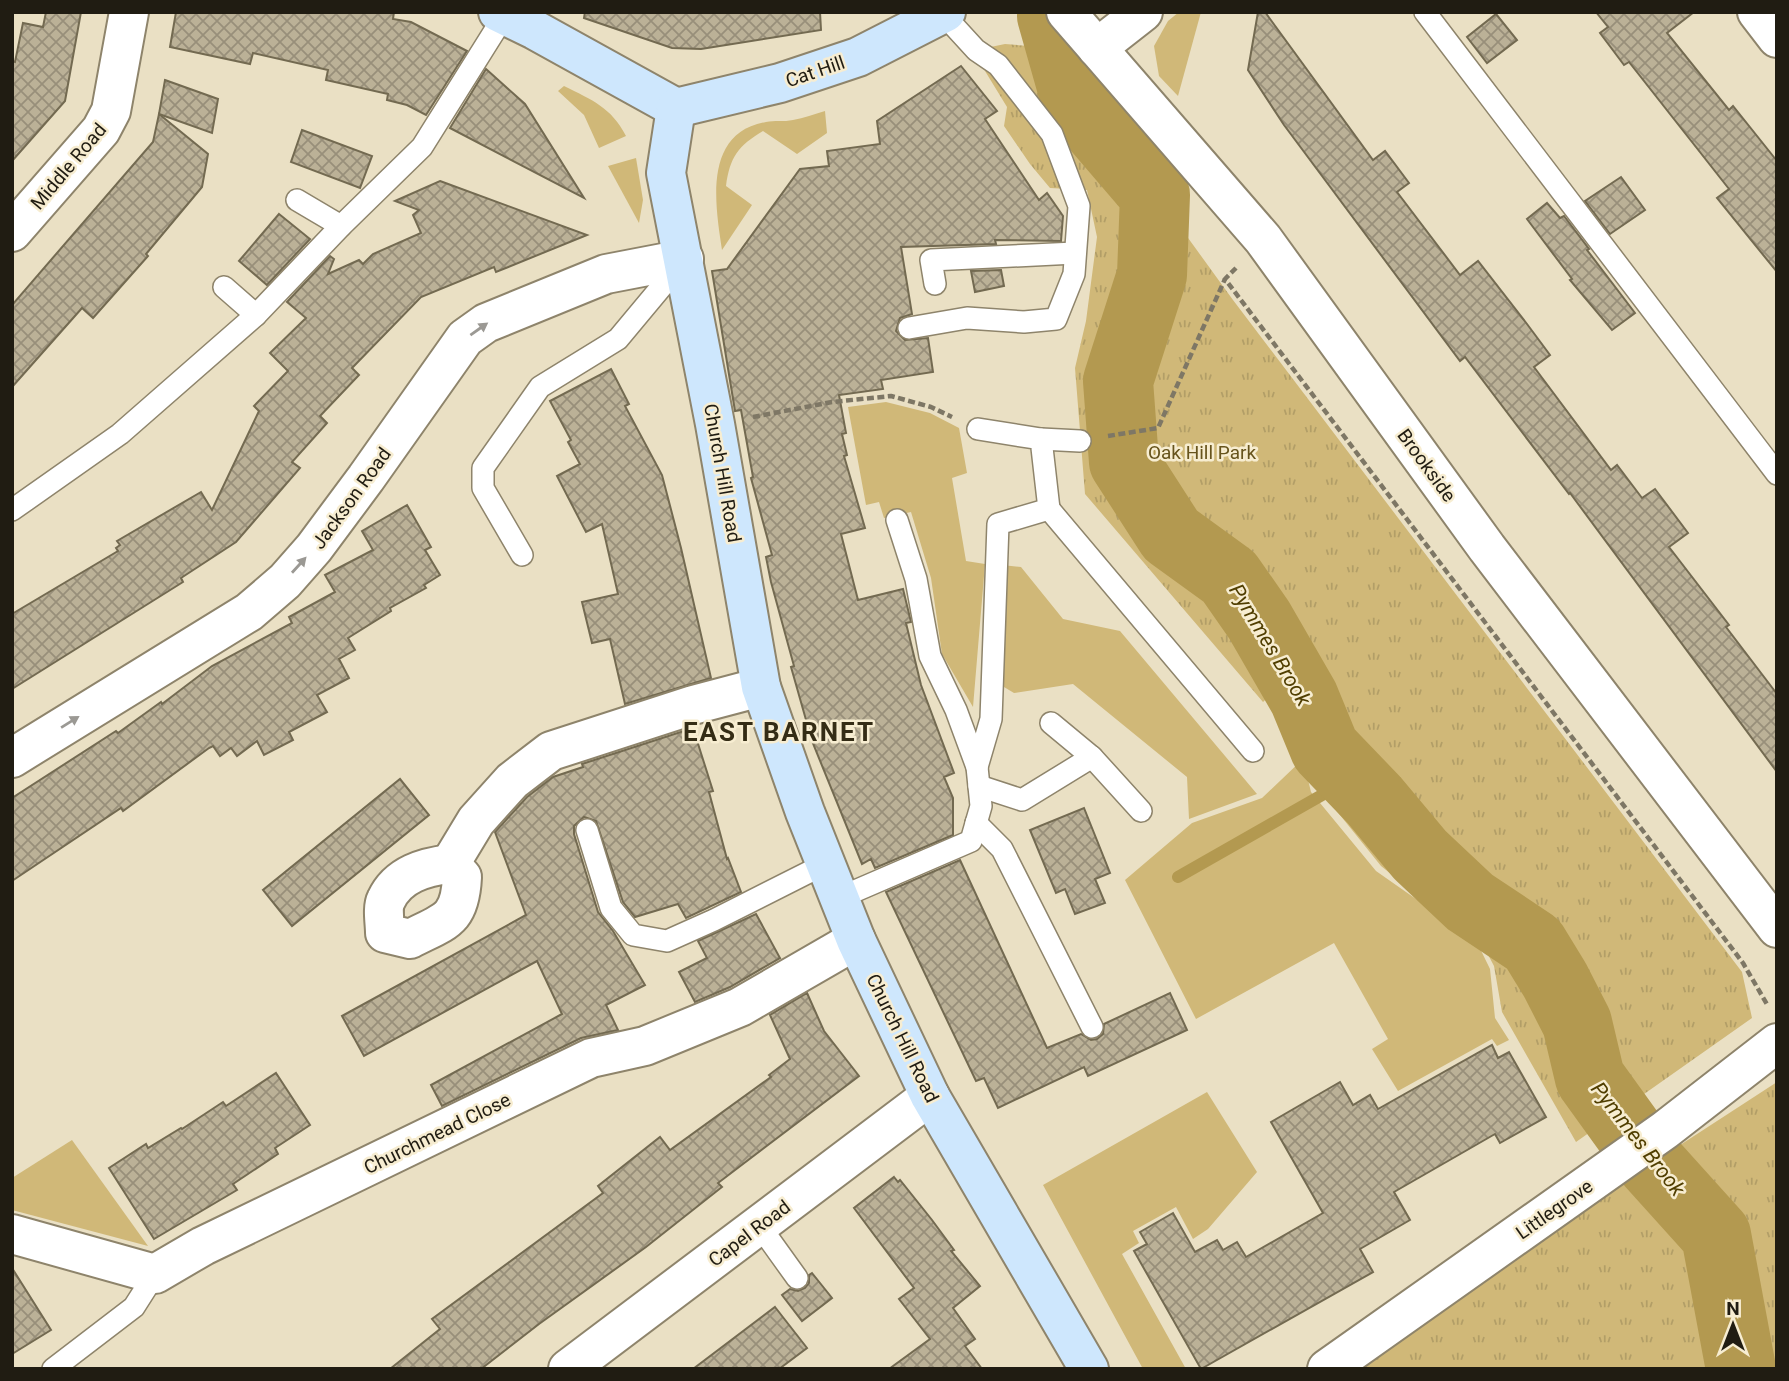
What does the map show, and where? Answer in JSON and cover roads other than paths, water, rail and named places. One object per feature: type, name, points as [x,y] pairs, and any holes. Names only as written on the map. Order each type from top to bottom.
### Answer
[{"type":"street","name":"Middle Road","points":[[12,232],[101,130],[111,111],[129,12]]},
{"type":"street","points":[[1078,27],[1143,12]]},
{"type":"street","points":[[1757,12],[1777,38]]},
{"type":"street","name":"Cat Hill","points":[[676,108],[780,83],[858,57],[944,13]]},
{"type":"street","points":[[501,14],[676,108]]},
{"type":"street","name":"Brookside","points":[[1078,27],[1263,239],[1488,548],[1777,928]]},
{"type":"street","name":"Church Hill Road","points":[[676,108],[666,173],[715,424],[761,687],[856,940],[930,1097],[1089,1369]]},
{"type":"street","name":"Jackson Road","points":[[12,758],[249,612],[285,581],[314,548],[359,488],[465,338],[486,323],[606,274],[684,259]]},
{"type":"street","points":[[450,864],[476,821],[512,781],[551,751],[565,760],[693,705],[761,687]]},
{"type":"street","name":"Churchmead Close","points":[[155,1274],[203,1246],[591,1058],[645,1046],[740,1007],[856,940]]},
{"type":"street","name":"Littlegrove","points":[[1327,1369],[1665,1130],[1773,1026]]},
{"type":"street","name":"Capel Road","points":[[571,1368],[930,1097]]},
{"type":"street","points":[[12,1234],[155,1274]]},
{"type":"lane","points":[[1425,12],[1777,474]]},
{"type":"lane","points":[[909,328],[967,318],[1024,321],[1056,319],[1074,274],[1079,206],[1052,134],[998,65],[976,50],[944,13]]},
{"type":"lane","points":[[12,510],[120,434],[256,315],[422,147],[501,14]]},
{"type":"lane","points":[[297,200],[341,226]]},
{"type":"lane","points":[[935,284],[931,260],[1075,253]]},
{"type":"lane","points":[[522,555],[483,488],[483,468],[540,387],[618,339],[684,259]]},
{"type":"lane","points":[[224,287],[256,315]]},
{"type":"lane","points":[[978,429],[1041,439],[1080,441]]},
{"type":"lane","points":[[1041,439],[1049,509],[1253,751]]},
{"type":"lane","points":[[978,776],[991,719],[998,524],[1049,509]]},
{"type":"lane","points":[[587,830],[611,908],[633,935],[667,941],[714,920],[832,881],[971,841],[981,806],[978,776],[956,710],[930,656],[916,579],[897,520]]},
{"type":"lane","points":[[1051,723],[1092,757],[1141,811]]},
{"type":"lane","points":[[978,776],[1022,800],[1092,757]]},
{"type":"lane","points":[[976,822],[1002,849],[1092,1027]]},
{"type":"lane","points":[[759,1225],[797,1278]]},
{"type":"lane","points":[[53,1369],[134,1307],[155,1274]]},
{"type":"waterway","name":"Pymmes Brook","points":[[1052,16],[1077,104],[1155,195],[1152,275],[1118,381],[1124,462],[1171,535],[1229,577],[1259,620],[1304,698],[1325,749],[1374,800],[1420,855],[1470,902],[1533,944],[1577,1023],[1590,1078],[1652,1164],[1716,1235],[1741,1369]]},
{"type":"waterway","points":[[1178,877],[1352,778]]},
{"type":"district","name":"EAST BARNET","points":[[779,732]]},
{"type":"park label","name":"Oak Hill Park","points":[[1202,452]]}]
